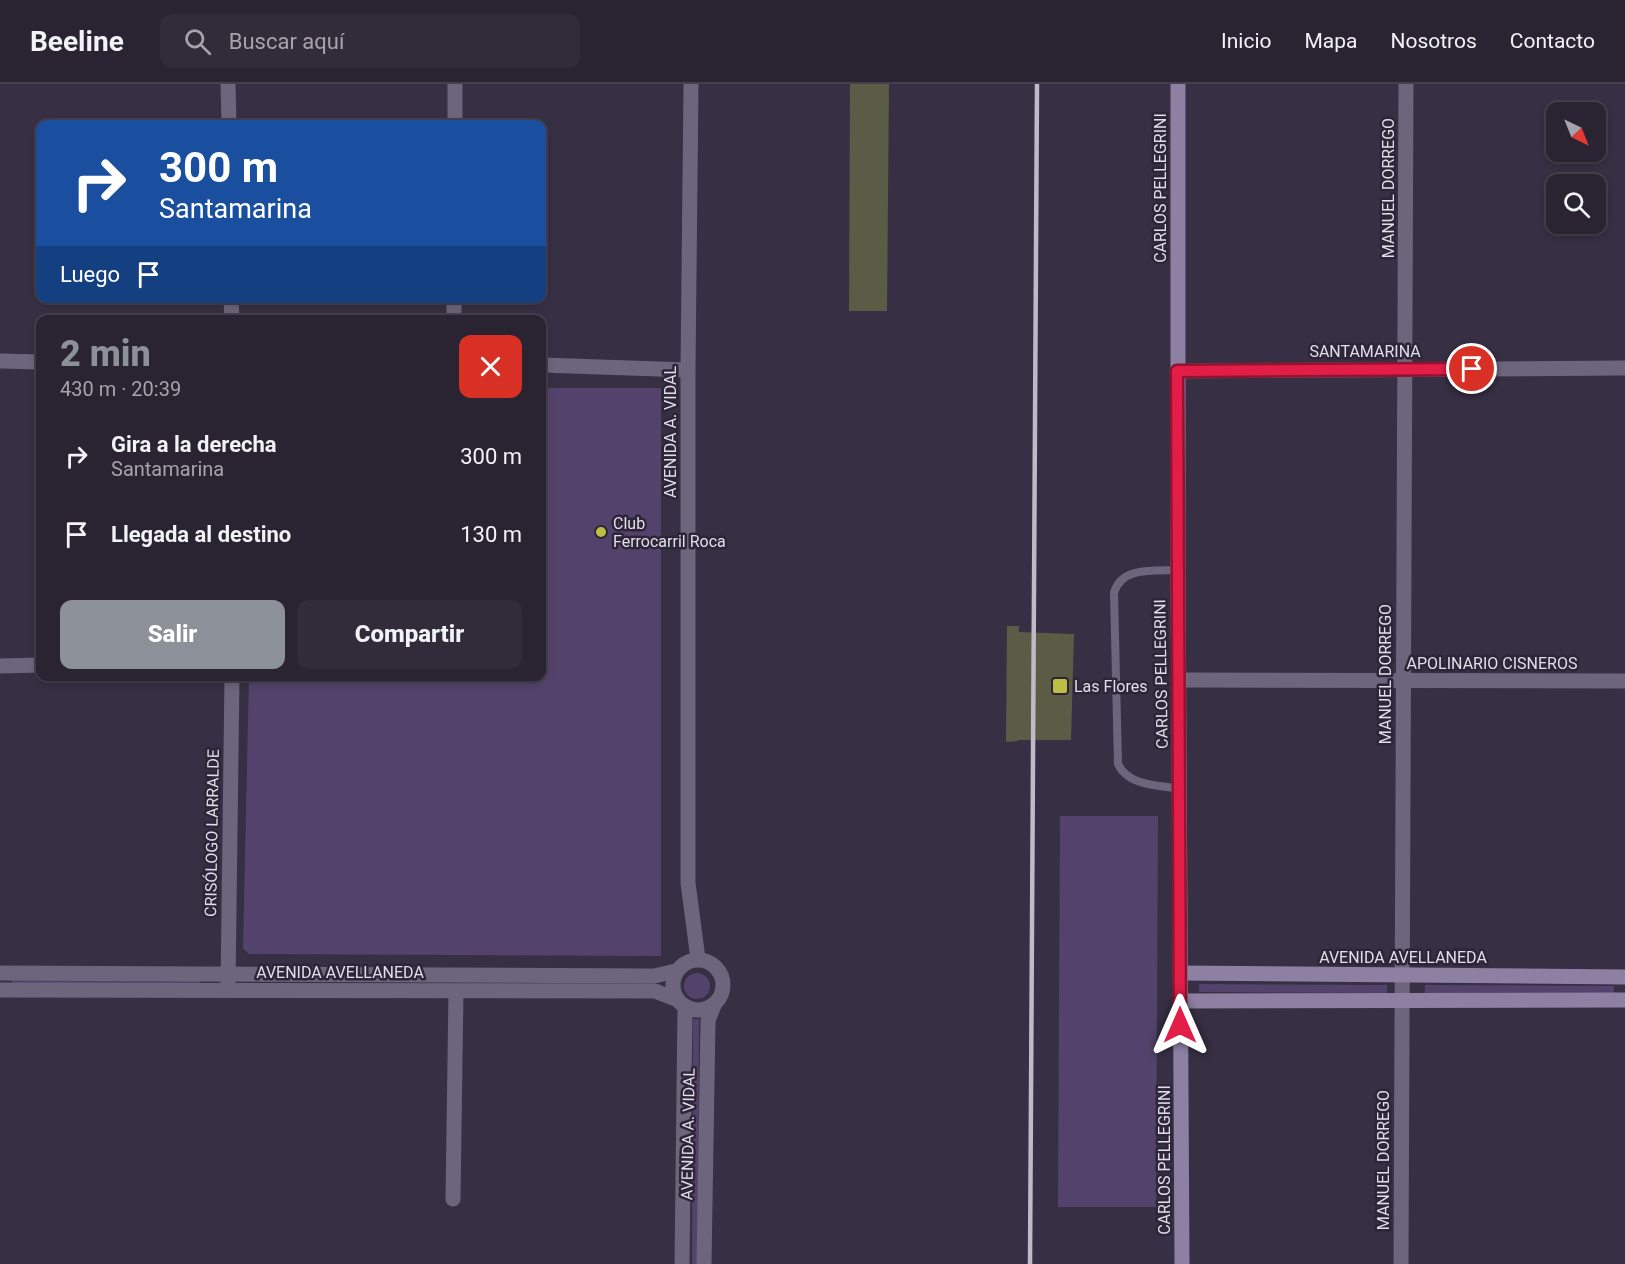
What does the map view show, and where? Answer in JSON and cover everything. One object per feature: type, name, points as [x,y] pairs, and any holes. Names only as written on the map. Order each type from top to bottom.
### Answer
[{"type":"main road","name":"CARLOS PELLEGRINI","points":[[1178,84],[1177,371],[1182,1264]]},
{"type":"main road","name":"AVENIDA AVELLANEDA","points":[[1180,973],[1625,976]]},
{"type":"main road","points":[[1180,1001],[1625,1000]]},
{"type":"street","points":[[228,84],[229,120]]},
{"type":"street","points":[[455,84],[455,120]]},
{"type":"street","name":"AVENIDA A. VIDAL","points":[[691,84],[688,370],[688,883],[698,959]]},
{"type":"street","name":"MANUEL DORREGO","points":[[1401,1264],[1406,84]]},
{"type":"street","points":[[0,361],[36,362]]},
{"type":"street","points":[[546,365],[688,370]]},
{"type":"street","name":"SANTAMARINA","points":[[1177,371],[1625,368]]},
{"type":"street","points":[[0,666],[36,665]]},
{"type":"street","name":"APOLINARIO CISNEROS","points":[[1179,680],[1625,681]]},
{"type":"street","name":"CRISÓLOGO LARRALDE","points":[[228,990],[232,681]]},
{"type":"street","points":[[698,959],[713,964],[722,976],[723,992],[714,1005],[699,1010],[681,1003],[673,986],[676,971],[689,961],[698,959]]},
{"type":"street","name":"AVENIDA AVELLANEDA","points":[[0,990],[228,990],[654,976],[676,971]]},
{"type":"street","name":"AVENIDA AVELLANEDA","points":[[0,973],[228,974],[655,990],[681,1003]]},
{"type":"street","points":[[453,1199],[455,983]]},
{"type":"street","name":"AVENIDA A. VIDAL","points":[[681,1003],[682,1264]]},
{"type":"street","name":"AVENIDA A. VIDAL","points":[[704,1264],[708,1021],[714,1005]]},
{"type":"lane","points":[[1178,570],[1132,573],[1123,577],[1116,585],[1114,593],[1118,764],[1122,772],[1132,780],[1179,789]]},
{"type":"shaded area","name":"Club Ferrocarril Roca","points":[[546,388],[661,388],[661,956],[249,954],[243,948],[249,681],[546,681]]},
{"type":"shaded area","points":[[1060,816],[1158,816],[1156,1207],[1058,1207]]},
{"type":"shaded area","points":[[697,973],[706,977],[710,986],[706,995],[697,999],[688,995],[684,986],[688,977]]},
{"type":"shaded area","points":[[12,979],[200,980],[200,988],[12,986]]},
{"type":"shaded area","points":[[1199,984],[1387,985],[1387,993],[1199,992]]},
{"type":"shaded area","points":[[1425,985],[1614,986],[1614,994],[1425,993]]},
{"type":"shaded area","points":[[693,1019],[699,1019],[698,1264],[692,1264]]},
{"type":"building","points":[[850,84],[889,84],[887,311],[849,311]]},
{"type":"building","points":[[1007,626],[1019,626],[1019,632],[1074,634],[1071,740],[1006,742]]},
{"type":"railway","points":[[1030,1264],[1037,84]]},
{"type":"place","name":"Club Ferrocarril Roca","points":[[601,532]]},
{"type":"place","name":"Las Flores","points":[[1060,686]]},
{"type":"route","points":[[1180,1025],[1177,371],[1472,369]]}]
